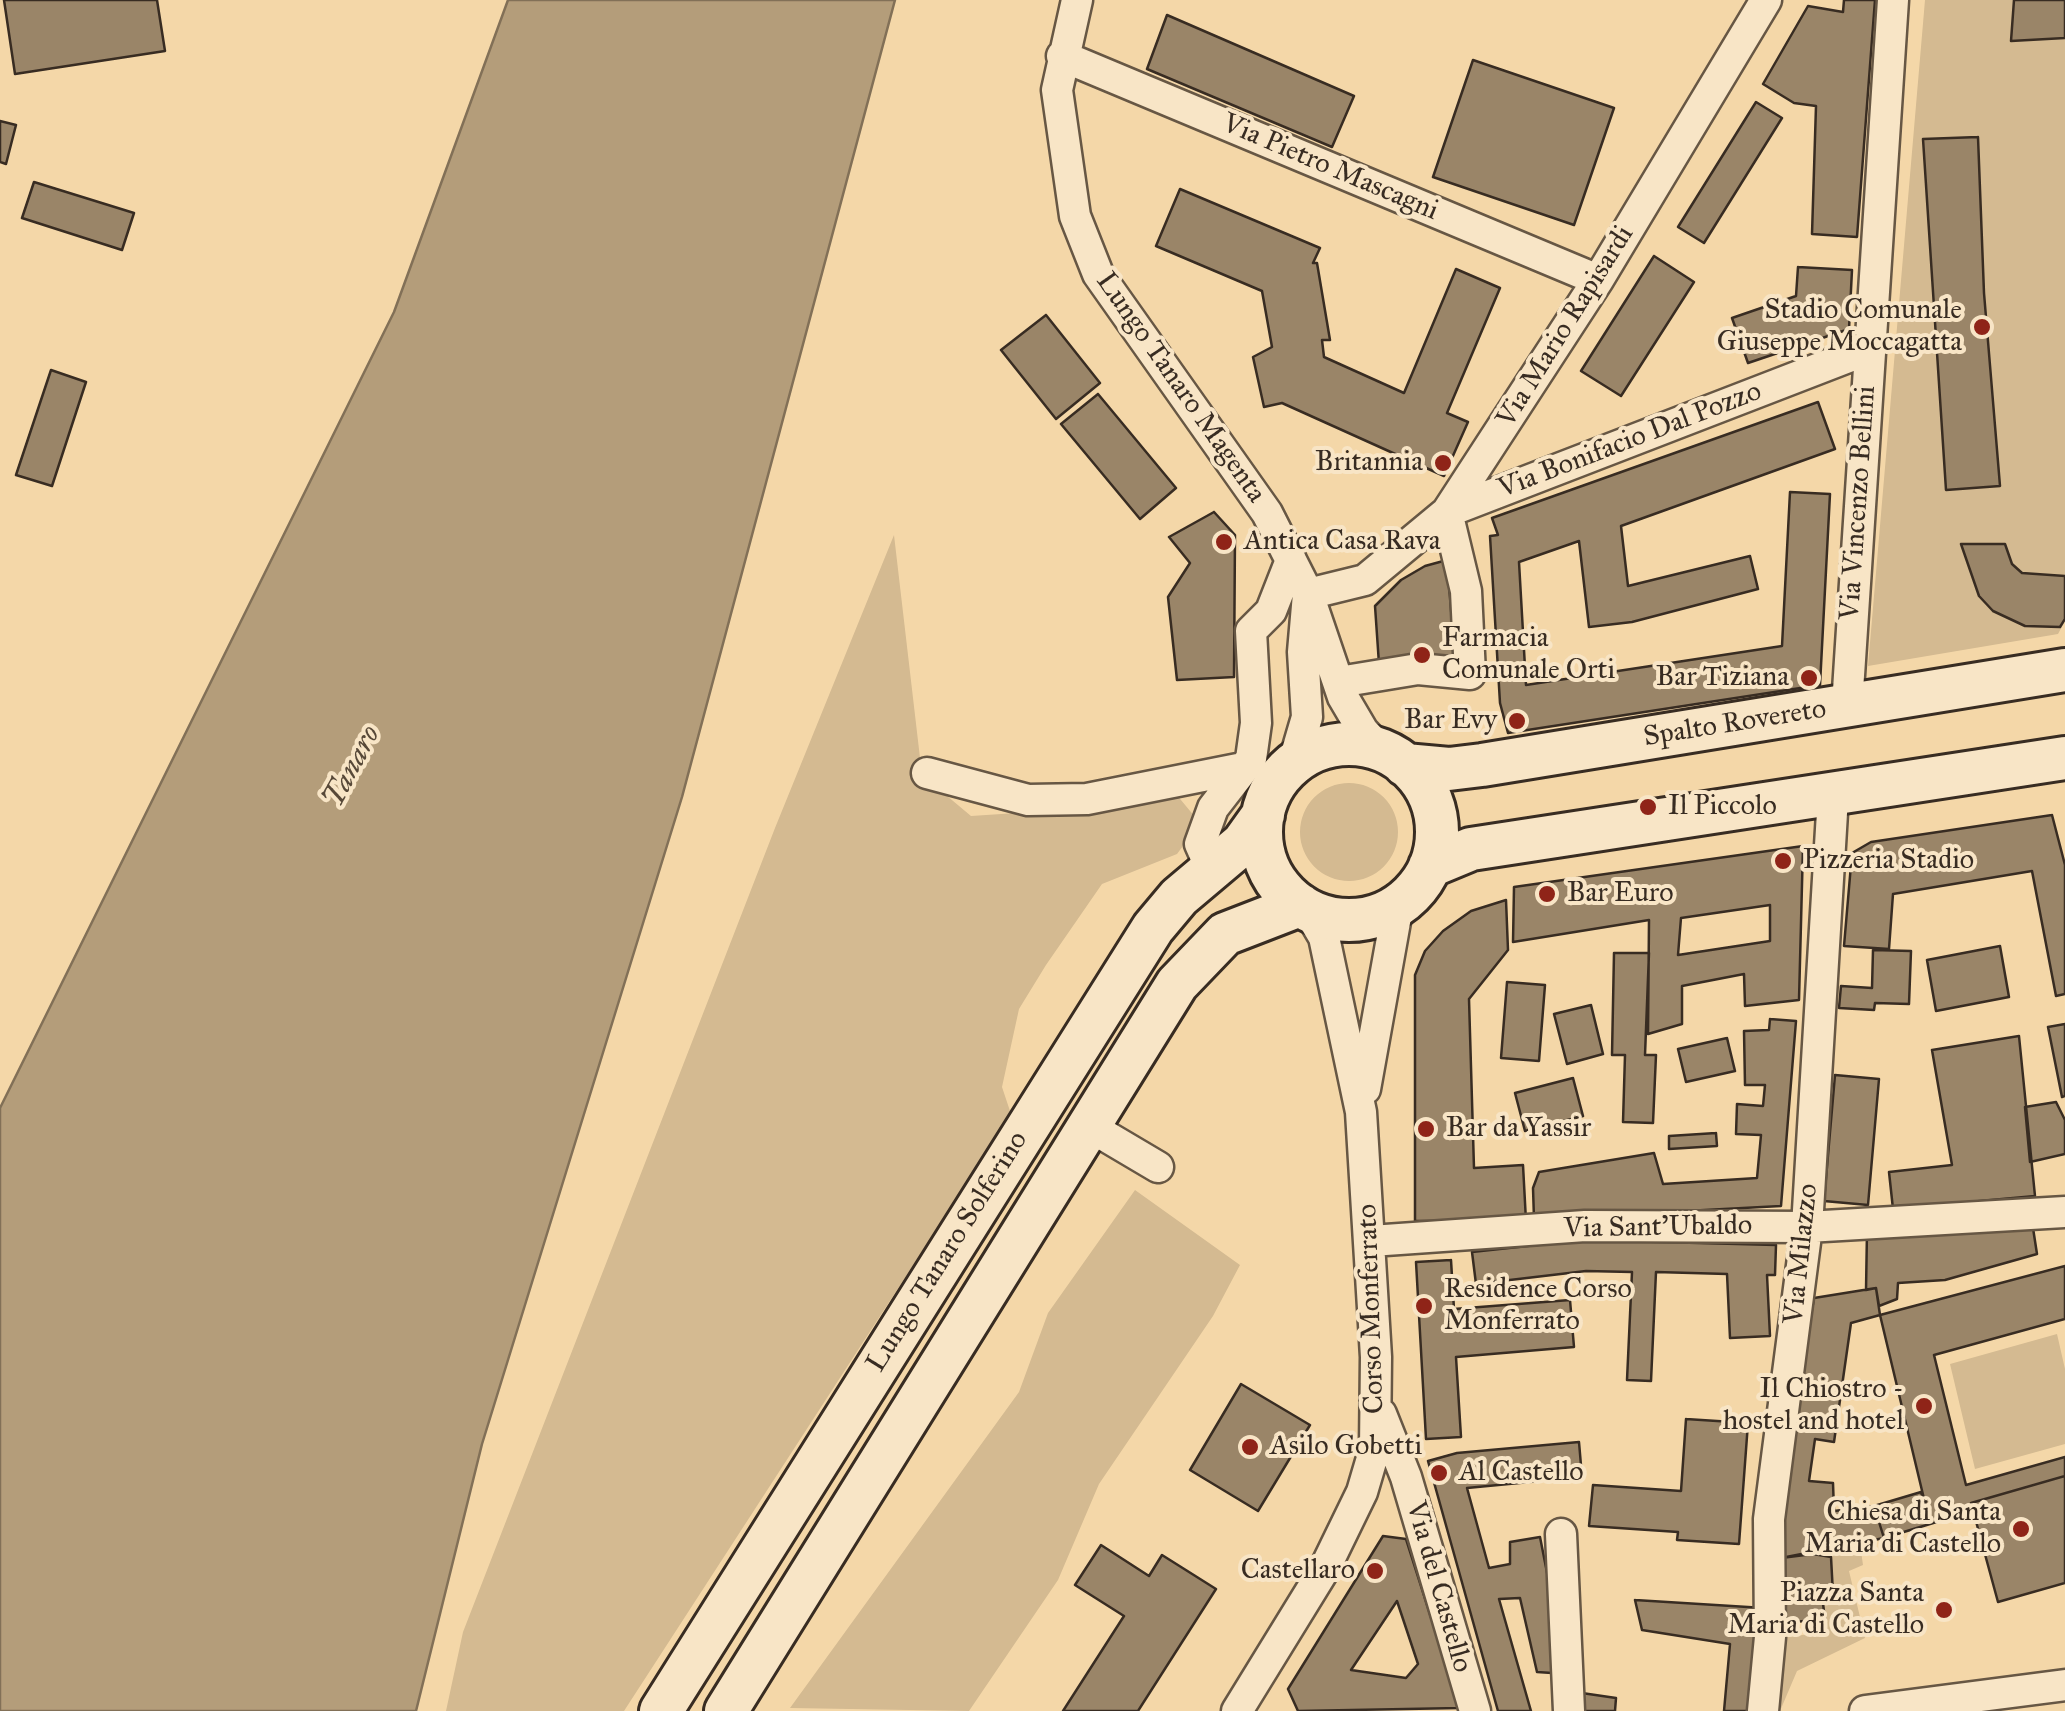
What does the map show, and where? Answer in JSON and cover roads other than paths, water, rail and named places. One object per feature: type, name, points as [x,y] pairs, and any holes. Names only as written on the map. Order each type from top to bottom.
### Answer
[{"type":"main road","name":"Spalto Rovereto","points":[[1394,758],[1450,769],[1482,766],[2065,670]]},
{"type":"main road","points":[[1358,745],[1394,758],[1426,791],[1435,815],[1436,841],[1430,866],[1417,888],[1398,905],[1375,916],[1349,920],[1304,908],[1281,888],[1268,866],[1262,841],[1263,816],[1272,791],[1294,765],[1332,746],[1358,745]]},
{"type":"main road","points":[[1430,866],[1471,849],[2065,758]]},
{"type":"main road","name":"Lungo Tanaro Solferino","points":[[662,1711],[1153,928],[1180,897],[1244,843],[1263,816]]},
{"type":"main road","name":"Lungo Tanaro Solferino","points":[[726,1711],[1177,984],[1211,944],[1239,926],[1304,908]]},
{"type":"street","name":"Lungo Tanaro Magenta","points":[[1077,0],[1057,90],[1075,216],[1098,274],[1267,513],[1308,594],[1356,720],[1394,758]]},
{"type":"street","name":"Via Mario Rapisardi","points":[[1308,594],[1365,580],[1447,512],[1598,280],[1766,0]]},
{"type":"street","name":"Via Vincenzo Bellini","points":[[1846,706],[1893,0]]},
{"type":"street","name":"Via Pietro Mascagni","points":[[1062,56],[1598,280]]},
{"type":"street","name":"Via Bonifacio Dal Pozzo","points":[[1447,512],[1869,348]]},
{"type":"street","points":[[1339,682],[1418,669],[1470,674],[1466,591],[1447,512]]},
{"type":"street","points":[[1212,871],[1200,844],[1213,808],[1250,759],[1256,723],[1252,631],[1271,612],[1291,560]]},
{"type":"street","points":[[1294,765],[1307,717],[1303,652],[1308,594]]},
{"type":"street","points":[[927,772],[1028,800],[1067,800],[1151,789],[1244,768]]},
{"type":"street","name":"Via Milazzo","points":[[1763,1711],[1770,1637],[1769,1519],[1807,1226],[1833,796]]},
{"type":"street","name":"Corso Monferrato","points":[[1361,1112],[1383,966],[1398,905]]},
{"type":"street","name":"Corso Monferrato","points":[[1236,1711],[1344,1531],[1371,1468],[1378,1407],[1361,1112],[1324,937],[1304,908]]},
{"type":"street","points":[[1087,1125],[1158,1167]]},
{"type":"street","name":"Via Sant'Ubaldo","points":[[1370,1241],[1585,1226],[1807,1226],[2065,1212]]},
{"type":"street","name":"Via del Castello","points":[[1378,1407],[1406,1476],[1475,1711]]},
{"type":"street","points":[[1561,1534],[1570,1711]]},
{"type":"street","points":[[1865,1711],[2065,1685]]},
{"type":"water","name":"Tanaro","points":[[508,0],[895,0],[682,797],[482,1444],[416,1711],[0,1711],[0,1108],[394,312]]},
{"type":"place","name":"Stadio Comunale Giuseppe Moccagatta","points":[[1982,327]]},
{"type":"place","name":"Britannia","points":[[1443,463]]},
{"type":"place","name":"Antica Casa Rava","points":[[1224,542]]},
{"type":"place","name":"Farmacia Comunale Orti","points":[[1422,655]]},
{"type":"place","name":"Bar Tiziana","points":[[1809,678]]},
{"type":"place","name":"Bar Evy","points":[[1517,721]]},
{"type":"place","name":"Il Piccolo","points":[[1648,807]]},
{"type":"place","name":"Pizzeria Stadio","points":[[1783,861]]},
{"type":"place","name":"Bar Euro","points":[[1547,894]]},
{"type":"place","name":"Bar da Yassir","points":[[1426,1129]]},
{"type":"place","name":"Residence Corso Monferrato","points":[[1424,1306]]},
{"type":"place","name":"Il Chiostro - hostel and hotel","points":[[1924,1406]]},
{"type":"place","name":"Asilo Gobetti","points":[[1250,1447]]},
{"type":"place","name":"Al Castello","points":[[1439,1473]]},
{"type":"place","name":"Chiesa di Santa Maria di Castello","points":[[2021,1529]]},
{"type":"place","name":"Castellaro","points":[[1375,1571]]},
{"type":"place","name":"Piazza Santa Maria di Castello","points":[[1944,1610]]}]
